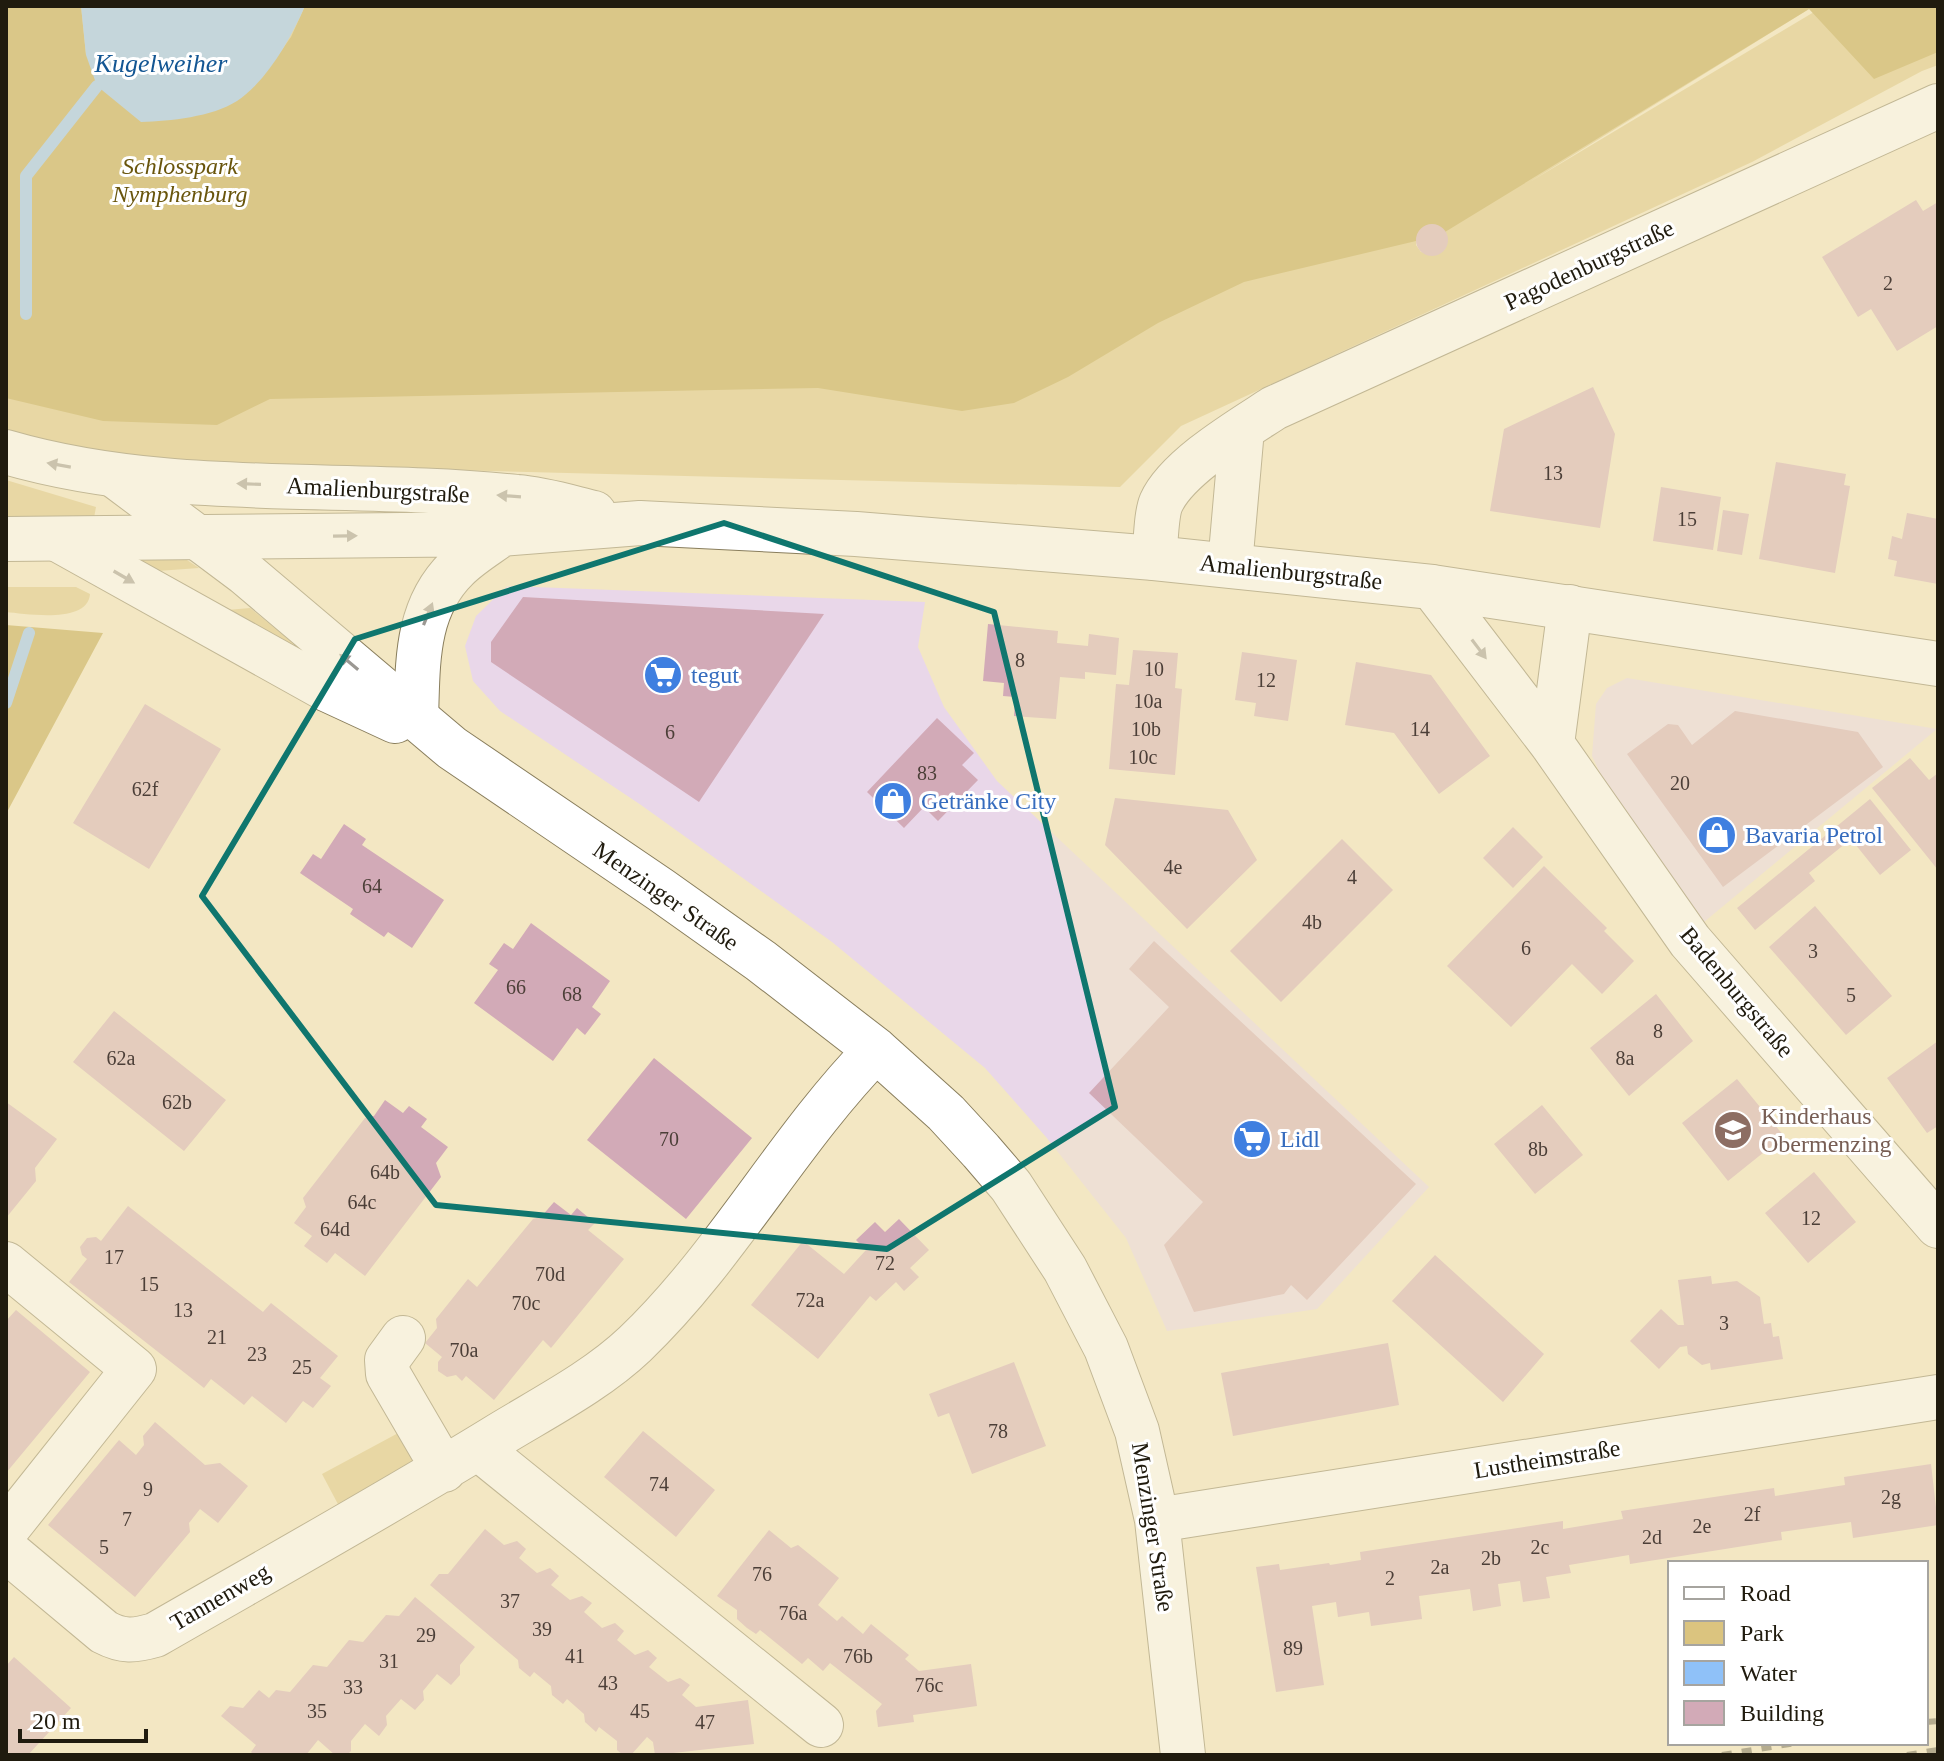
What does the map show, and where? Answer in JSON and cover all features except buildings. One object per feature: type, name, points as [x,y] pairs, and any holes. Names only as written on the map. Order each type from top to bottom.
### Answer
[{"type":"street","name":"Pagodenburgstraße","points":[[1154,558],[1161,503],[1199,459],[1274,408],[1938,106]]},
{"type":"street","points":[[1230,565],[1242,429]]},
{"type":"street","name":"Menzinger Straße","points":[[6,452],[114,475],[199,537],[452,748],[686,908],[876,1050],[946,1113],[981,1151],[1011,1186],[1065,1269],[1106,1348],[1137,1431],[1157,1520],[1183,1755]]},
{"type":"street","name":"Amalienburgstraße","points":[[114,475],[519,497],[640,523]]},
{"type":"street","name":"Amalienburgstraße","points":[[267,537],[502,534],[640,523],[856,534],[1154,558],[1432,587],[1938,664]]},
{"type":"street","points":[[416,718],[419,645],[426,617],[456,568],[502,534]]},
{"type":"street","name":"Menzinger Straße","points":[[6,539],[267,537]]},
{"type":"street","name":"Menzinger Straße","points":[[57,539],[328,690],[452,748]]},
{"type":"street","name":"Badenburgstraße","points":[[1432,587],[1552,744],[1690,941],[1938,1226]]},
{"type":"street","points":[[1552,744],[1570,607]]},
{"type":"street","points":[[461,1459],[585,1382],[632,1347],[665,1314],[842,1085],[876,1050]]},
{"type":"street","points":[[6,1264],[134,1369],[6,1530]]},
{"type":"street","points":[[403,1338],[387,1360],[388,1374],[461,1459],[821,1725]]},
{"type":"street","name":"Lustheimstraße","points":[[1157,1520],[1938,1397]]},
{"type":"street","name":"Tannenweg","points":[[6,1550],[104,1632],[121,1641],[135,1641],[155,1635],[461,1459]]},
{"type":"highlighted area","points":[[724,523],[994,612],[1115,1107],[887,1249],[436,1205],[202,896],[355,639]]},
{"type":"shaded area","points":[[507,586],[925,602],[918,647],[944,707],[997,781],[1429,1187],[1317,1309],[1167,1331],[1126,1238],[1046,1137],[985,1068],[832,942],[641,805],[500,711],[473,681],[465,646],[476,616]]},
{"type":"shaded area","points":[[1627,678],[1937,729],[1704,922],[1606,786],[1592,756],[1596,704],[1607,688]]},
{"type":"green space","name":"Schlosspark Nymphenburg","points":[[6,6],[1814,6],[1528,183],[1824,6],[1938,6],[1938,65],[1752,162],[1181,426],[1120,487],[172,463],[71,451],[6,432]],"holes":[[[1428,225],[1436,225],[1446,234],[1445,249],[1436,255],[1421,252],[1416,245],[1418,232]]]},
{"type":"green space","name":"Schlosspark Nymphenburg","points":[[6,6],[81,6],[86,55],[263,76],[291,37],[305,6],[1938,6],[1938,52],[1874,79],[1809,9],[1445,232],[1432,225],[1420,231],[1416,241],[1244,282],[1158,323],[1068,377],[1014,403],[962,411],[818,388],[270,399],[217,425],[103,421],[6,398]]},
{"type":"green space","points":[[6,480],[96,507],[94,518],[6,519]]},
{"type":"green space","points":[[134,558],[184,558],[199,568],[144,572]]},
{"type":"green space","points":[[6,587],[76,587],[90,594],[87,603],[79,610],[55,615],[28,614],[6,612]]},
{"type":"green space","points":[[250,608],[308,655],[216,611]]},
{"type":"green space","points":[[6,625],[103,633],[6,814]]},
{"type":"green space","points":[[402,1431],[425,1461],[340,1508],[322,1474]]},
{"type":"water","name":"Kugelweiher","points":[[81,6],[305,6],[268,71],[237,101],[203,114],[141,122],[97,86],[86,55]]},
{"type":"waterway","points":[[26,314],[26,176],[97,86]]},
{"type":"waterway","points":[[6,703],[29,633]]},
{"type":"railway","points":[[1928,1722],[1938,1721]]},
{"type":"railway","points":[[1722,1755],[1784,1745]]},
{"type":"railway","points":[[1907,1755],[1938,1750]]},
{"type":"place","name":"tegut","points":[[663,675]]},
{"type":"place","name":"Getränke City","points":[[893,801]]},
{"type":"place","name":"Bavaria Petrol","points":[[1717,835]]},
{"type":"place","name":"Kinderhaus Obermenzing","points":[[1733,1130]]},
{"type":"place","name":"Lidl","points":[[1252,1139]]}]
